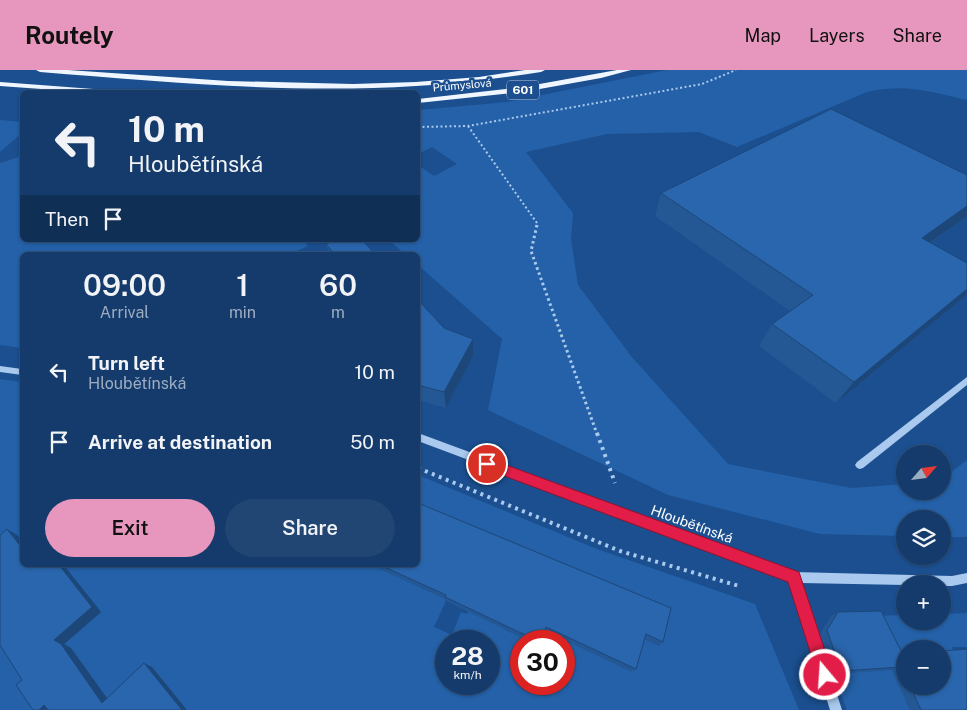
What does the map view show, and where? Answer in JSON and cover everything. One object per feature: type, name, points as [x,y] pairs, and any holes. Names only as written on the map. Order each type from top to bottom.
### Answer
[{"type":"main road","name":"Průmyslová","points":[[40,70],[222,83],[353,86],[445,82],[541,70]]},
{"type":"main road","name":"Průmyslová","points":[[420,101],[546,87],[627,70]]},
{"type":"main road","points":[[0,84],[80,90]]},
{"type":"street","points":[[0,369],[20,372]]},
{"type":"street","points":[[860,465],[967,380]]},
{"type":"street","name":"Hloubětínská","points":[[420,439],[794,577],[952,581],[967,578]]},
{"type":"street","points":[[794,577],[836,710]]},
{"type":"path","points":[[420,126],[468,126],[702,84],[736,70]]},
{"type":"path","points":[[468,126],[537,222],[531,251],[627,516]]},
{"type":"shaded area","points":[[667,70],[967,70],[967,100],[906,88],[881,89],[867,92],[737,147],[699,132],[607,134],[526,152],[573,213],[571,239],[578,285],[631,356],[728,464],[851,488],[896,485],[896,500],[951,500],[951,472],[967,460],[967,537],[951,537],[951,510],[896,510],[896,536],[820,534],[668,495],[488,410],[502,339],[420,267],[420,252],[403,252],[391,242],[420,242],[420,166],[434,176],[457,164],[432,147],[420,153],[420,110],[507,102]]},
{"type":"shaded area","points":[[0,120],[20,122],[20,135],[0,152]]},
{"type":"shaded area","points":[[20,157],[20,242],[305,242],[308,246],[295,252],[20,252],[20,348],[0,345],[0,163]]},
{"type":"shaded area","points":[[0,379],[20,382],[20,539],[17,535],[0,548]]},
{"type":"shaded area","points":[[420,476],[597,549],[755,604],[799,710],[0,710],[0,632],[64,644],[101,612],[66,567],[420,567]],"holes":[[[477,533],[497,541],[467,614],[461,612],[454,630],[500,630],[500,695],[435,695],[435,630],[441,630],[434,627]]]},
{"type":"shaded area","points":[[967,613],[967,647],[952,647],[954,653],[951,653],[951,640],[896,640],[896,656],[887,657],[896,678],[896,695],[903,695],[910,710],[847,710],[833,674],[885,670],[872,616],[896,615],[896,630],[951,630],[951,614]]},
{"type":"building","points":[[831,109],[967,175],[967,206],[922,238],[967,263],[967,289],[854,382],[772,324],[813,295],[661,193]]},
{"type":"building","points":[[331,242],[364,242],[373,252],[333,252],[326,244]]},
{"type":"building","points":[[420,302],[444,328],[473,339],[444,392],[420,386]]},
{"type":"building","points":[[420,504],[671,608],[663,642],[646,634],[636,669],[575,641],[575,630],[552,630],[546,627],[545,630],[515,630],[445,597],[446,595],[384,567],[420,567]]},
{"type":"building","points":[[7,529],[20,545],[20,567],[61,567],[92,607],[54,640],[61,644],[102,703],[144,663],[182,710],[48,710],[44,705],[39,710],[33,710],[16,685],[22,680],[0,645],[0,535]]},
{"type":"building","points":[[881,611],[896,641],[896,667],[841,671],[827,630],[838,612]]},
{"type":"building","points":[[967,649],[967,710],[921,710],[914,695],[951,695],[951,650]]},
{"type":"route","points":[[487,464],[794,577],[825,675]]}]
